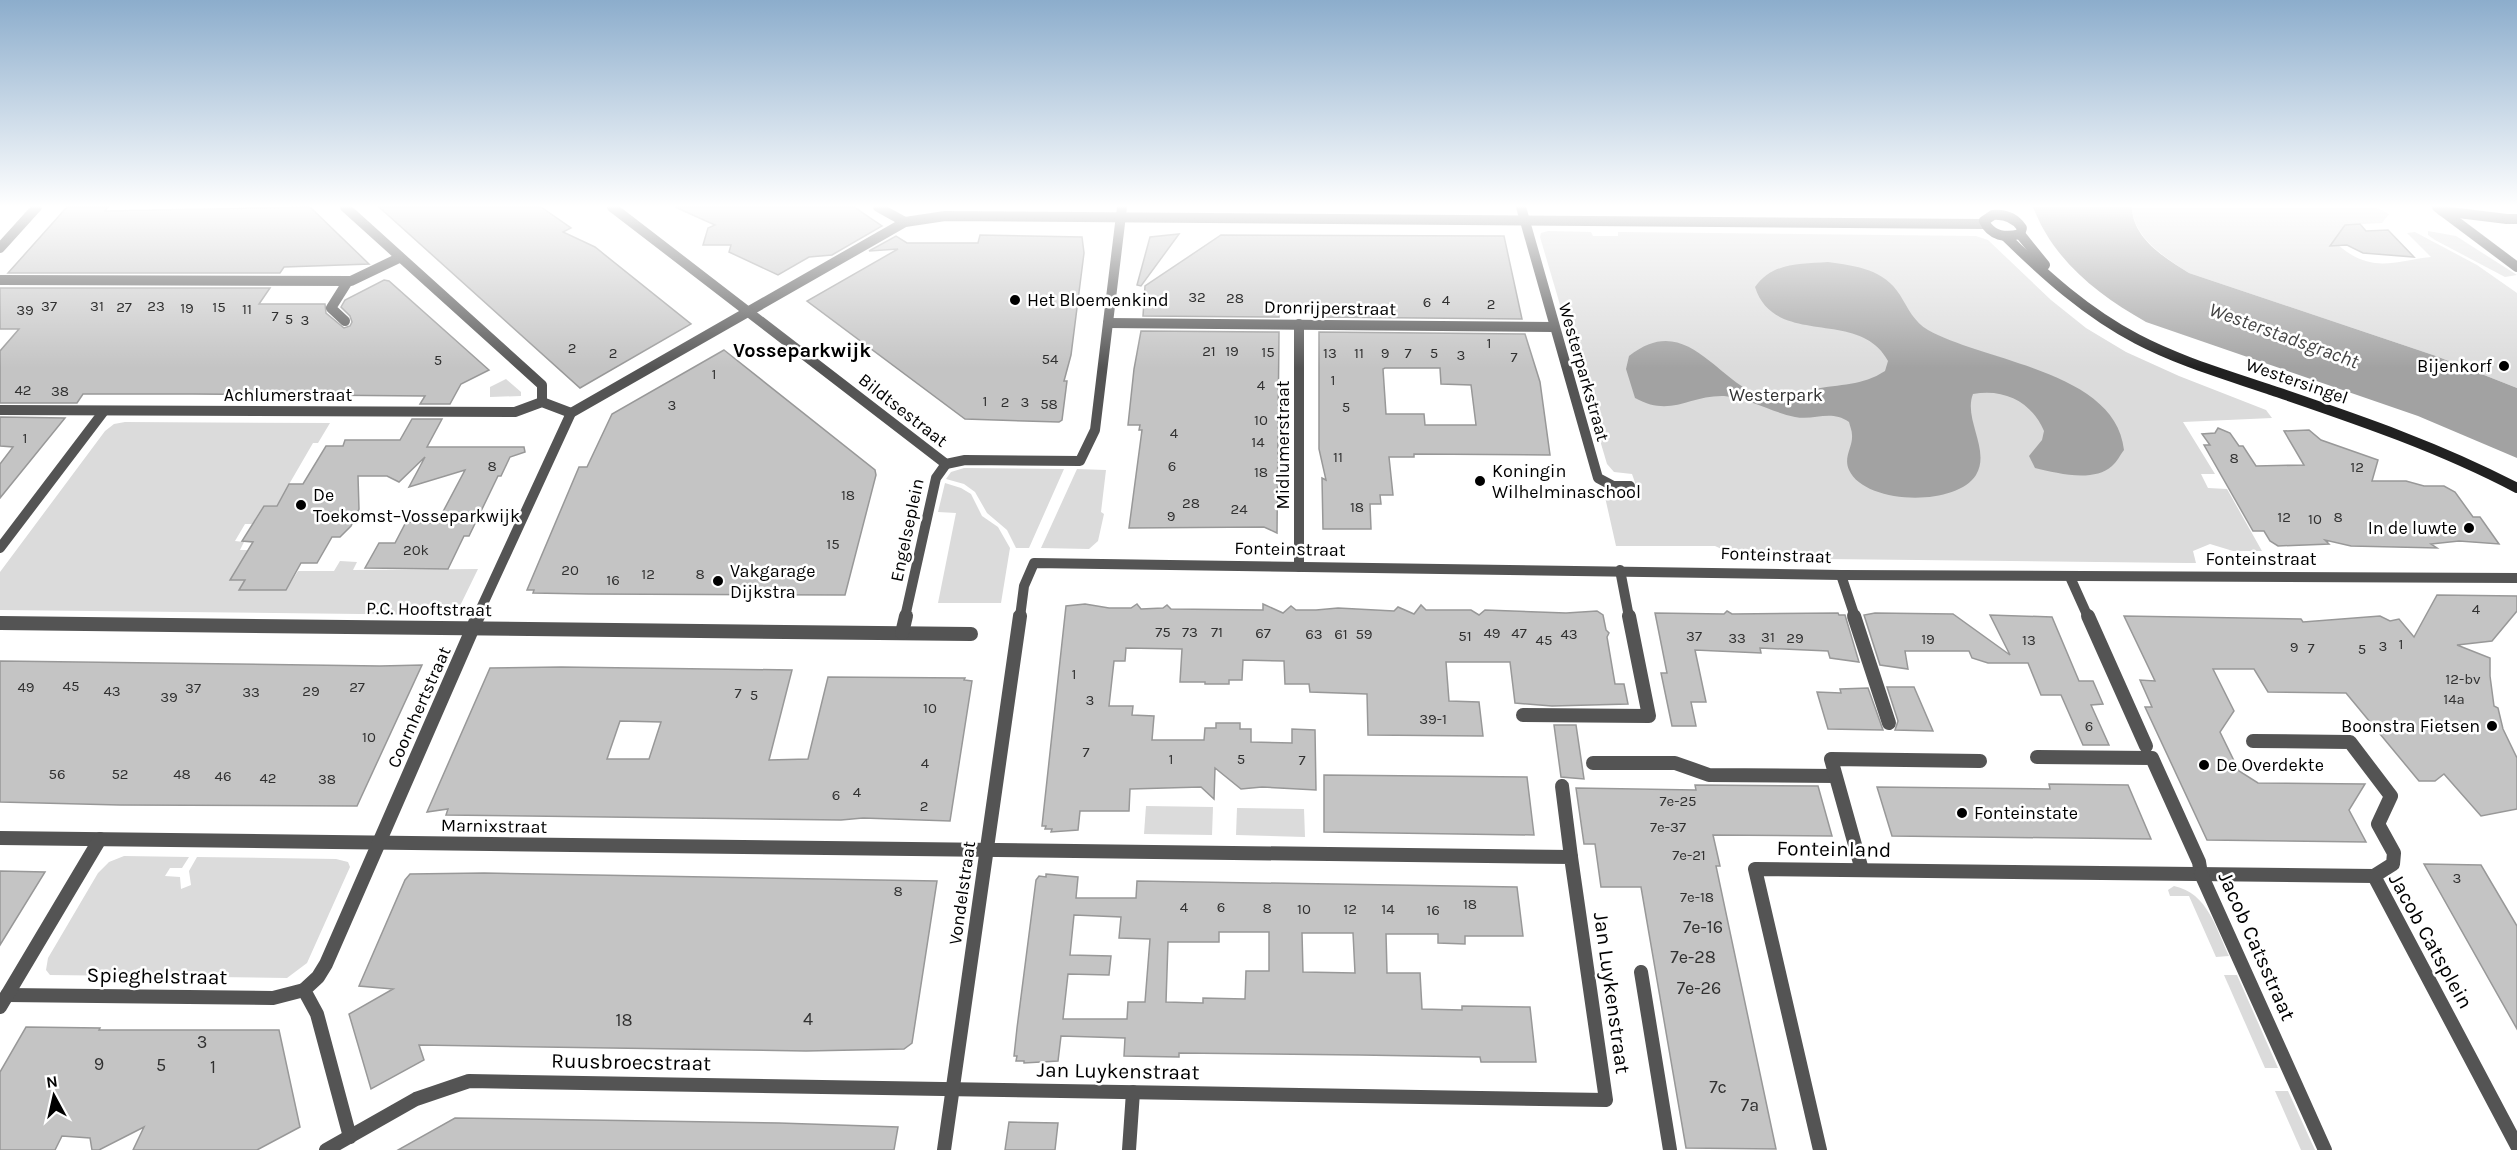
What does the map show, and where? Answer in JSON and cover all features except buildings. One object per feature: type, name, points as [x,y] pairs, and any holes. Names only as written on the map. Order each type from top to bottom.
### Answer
[{"type":"main road","name":"Westersingel","points":[[2030,261],[2050,280],[2120,329],[2163,351],[2422,442],[2472,464],[2517,488]]},
{"type":"main road","name":"Westersingel","points":[[2043,261],[2072,295]]},
{"type":"street","points":[[0,280],[348,281],[393,261]]},
{"type":"street","points":[[402,261],[542,385],[542,402],[571,412],[840,261]]},
{"type":"street","name":"Bildtsestraat","points":[[682,261],[946,464]]},
{"type":"street","points":[[1108,323],[1116,261]]},
{"type":"street","name":"Westerparkstraat","points":[[1535,261],[1598,478],[1604,484],[1616,487],[1630,486]]},
{"type":"street","points":[[345,321],[331,308],[348,281]]},
{"type":"street","name":"Dronrijperstraat","points":[[1108,323],[1553,327]]},
{"type":"street","name":"Engelseplein","points":[[902,633],[936,478],[946,464],[965,460],[1080,461],[1095,430],[1108,323]]},
{"type":"street","name":"Midlumerstraat","points":[[1299,324],[1299,567]]},
{"type":"street","name":"Achlumerstraat","points":[[0,410],[515,412],[542,402]]},
{"type":"street","points":[[0,548],[104,411]]},
{"type":"street","name":"Coornhertstraat","points":[[304,990],[318,977],[326,964],[473,627],[571,412]]},
{"type":"street","name":"Fonteinstraat","points":[[1016,642],[1024,586],[1034,563],[1841,575],[2517,578]]},
{"type":"street","points":[[1523,715],[1648,716],[1620,570]]},
{"type":"street","points":[[1841,575],[1889,723]]},
{"type":"street","name":"Jacob Catsstraat","points":[[2070,577],[2199,862],[2201,874],[2325,1150]]},
{"type":"street","name":"P.C. Hooftstraat","points":[[0,623],[902,633]]},
{"type":"street","points":[[902,633],[971,634]]},
{"type":"street","name":"Vondelstraat","points":[[944,1150],[1016,642]]},
{"type":"street","points":[[2253,741],[2350,742],[2391,796],[2378,824],[2394,853],[2393,864],[2374,876]]},
{"type":"street","points":[[2037,757],[2149,752]]},
{"type":"street","points":[[1862,870],[1831,759],[1980,760]]},
{"type":"street","points":[[1593,762],[1676,763],[1709,775],[1835,776]]},
{"type":"street","points":[[988,850],[1571,857],[1562,786]]},
{"type":"street","name":"Marnixstraat","points":[[0,838],[988,850]]},
{"type":"street","points":[[4,1001],[100,839]]},
{"type":"street","name":"Jan Luykenstraat","points":[[951,1089],[1606,1100],[1571,857]]},
{"type":"street","name":"Fonteinland","points":[[1820,1150],[1755,869],[2201,874]]},
{"type":"street","name":"Jacob Catsplein","points":[[2201,874],[2374,876],[2517,1146]]},
{"type":"street","points":[[1641,972],[1670,1150]]},
{"type":"street","points":[[304,990],[317,1014],[350,1137]]},
{"type":"street","name":"Spieghelstraat","points":[[4,1001],[273,998],[304,990]]},
{"type":"street","name":"Ruusbroecstraat","points":[[326,1150],[434,1091],[457,1082],[951,1089]]},
{"type":"street","points":[[1128,1150],[1132,1092]]},
{"type":"green space","name":"Westerpark","points":[[1547,261],[2010,261],[2051,300],[2086,328],[2126,352],[2179,376],[2266,410],[2272,418],[2183,422],[2215,474],[2201,474],[2208,488],[2227,489],[2262,551],[2233,551],[2210,544],[2193,551],[2196,563],[1741,558],[1715,546],[1616,546],[1605,497],[1639,494],[1632,474],[1614,472],[1607,464]]},
{"type":"green space","points":[[2171,261],[2364,261],[2394,263],[2408,261],[2469,261],[2517,293],[2517,388],[2436,356],[2189,273]]},
{"type":"green space","points":[[2474,261],[2495,261],[2517,275],[2505,277]]},
{"type":"green space","points":[[506,379],[521,392],[521,396],[490,397],[490,387]]},
{"type":"green space","points":[[125,422],[330,423],[318,443],[313,443],[277,505],[264,505],[252,524],[245,524],[235,541],[244,542],[240,550],[262,550],[239,590],[286,590],[298,571],[334,571],[340,561],[357,562],[353,570],[478,569],[457,612],[446,615],[0,610],[0,572],[105,431],[114,424]]},
{"type":"green space","points":[[964,468],[1064,469],[1029,548],[1016,548],[1007,530],[987,513],[975,492],[964,484],[946,479],[951,472]]},
{"type":"green space","points":[[1077,469],[1106,470],[1101,512],[1104,514],[1098,541],[1089,549],[1041,548]]},
{"type":"green space","points":[[945,483],[971,494],[982,516],[998,527],[1010,548],[1001,603],[938,603],[956,513],[938,512]]},
{"type":"green space","points":[[1146,806],[1213,807],[1212,835],[1144,834]]},
{"type":"green space","points":[[1237,808],[1304,809],[1305,837],[1236,835]]},
{"type":"green space","points":[[124,856],[189,857],[182,868],[170,868],[165,876],[180,877],[181,889],[191,885],[189,871],[197,857],[336,859],[348,862],[350,867],[307,963],[287,978],[50,975],[46,970],[48,958],[98,873],[109,862]]},
{"type":"green space","points":[[2174,886],[2186,890],[2203,904],[2229,956],[2216,957],[2189,896],[2170,896],[2168,890]]},
{"type":"green space","points":[[2224,975],[2237,975],[2278,1068],[2265,1068]]},
{"type":"green space","points":[[2275,1091],[2288,1091],[2315,1150],[2301,1150]]},
{"type":"water","name":"Westerstadsgracht","points":[[2066,261],[2170,261],[2189,273],[2436,356],[2517,388],[2517,458],[2418,416],[2146,322],[2094,288]]},
{"type":"water","points":[[1828,262],[1859,267],[1886,279],[1900,295],[1915,319],[1928,330],[1952,341],[2044,372],[2073,386],[2098,402],[2116,423],[2124,450],[2112,466],[2095,474],[2075,475],[2035,468],[2029,456],[2042,440],[2044,431],[2032,412],[2016,399],[2006,395],[1973,394],[1971,414],[1980,455],[1980,465],[1976,475],[1965,485],[1950,493],[1911,498],[1873,490],[1858,482],[1847,465],[1852,433],[1849,422],[1842,418],[1835,416],[1795,417],[1742,399],[1724,396],[1670,406],[1648,404],[1635,398],[1626,369],[1629,356],[1648,345],[1665,341],[1680,343],[1695,350],[1756,395],[1772,400],[1784,400],[1814,389],[1859,382],[1885,371],[1888,361],[1875,345],[1858,335],[1780,317],[1765,306],[1755,287],[1770,273],[1779,269],[1797,264]]},
{"type":"place","name":"Het Bloemenkind","points":[[1015,300]]},
{"type":"place","name":"Bijenkorf","points":[[2504,366]]},
{"type":"place","name":"Koningin Wilhelminaschool","points":[[1480,481]]},
{"type":"place","name":"De Toekomst–Vosseparkwijk","points":[[301,505]]},
{"type":"place","name":"In de luwte","points":[[2469,528]]},
{"type":"place","name":"Vakgarage Dijkstra","points":[[718,581]]},
{"type":"place","name":"Boonstra Fietsen","points":[[2492,726]]},
{"type":"place","name":"De Overdekte","points":[[2204,765]]},
{"type":"place","name":"Fonteinstate","points":[[1962,813]]},
{"type":"district","name":"Vosseparkwijk","points":[[802,350]]}]
